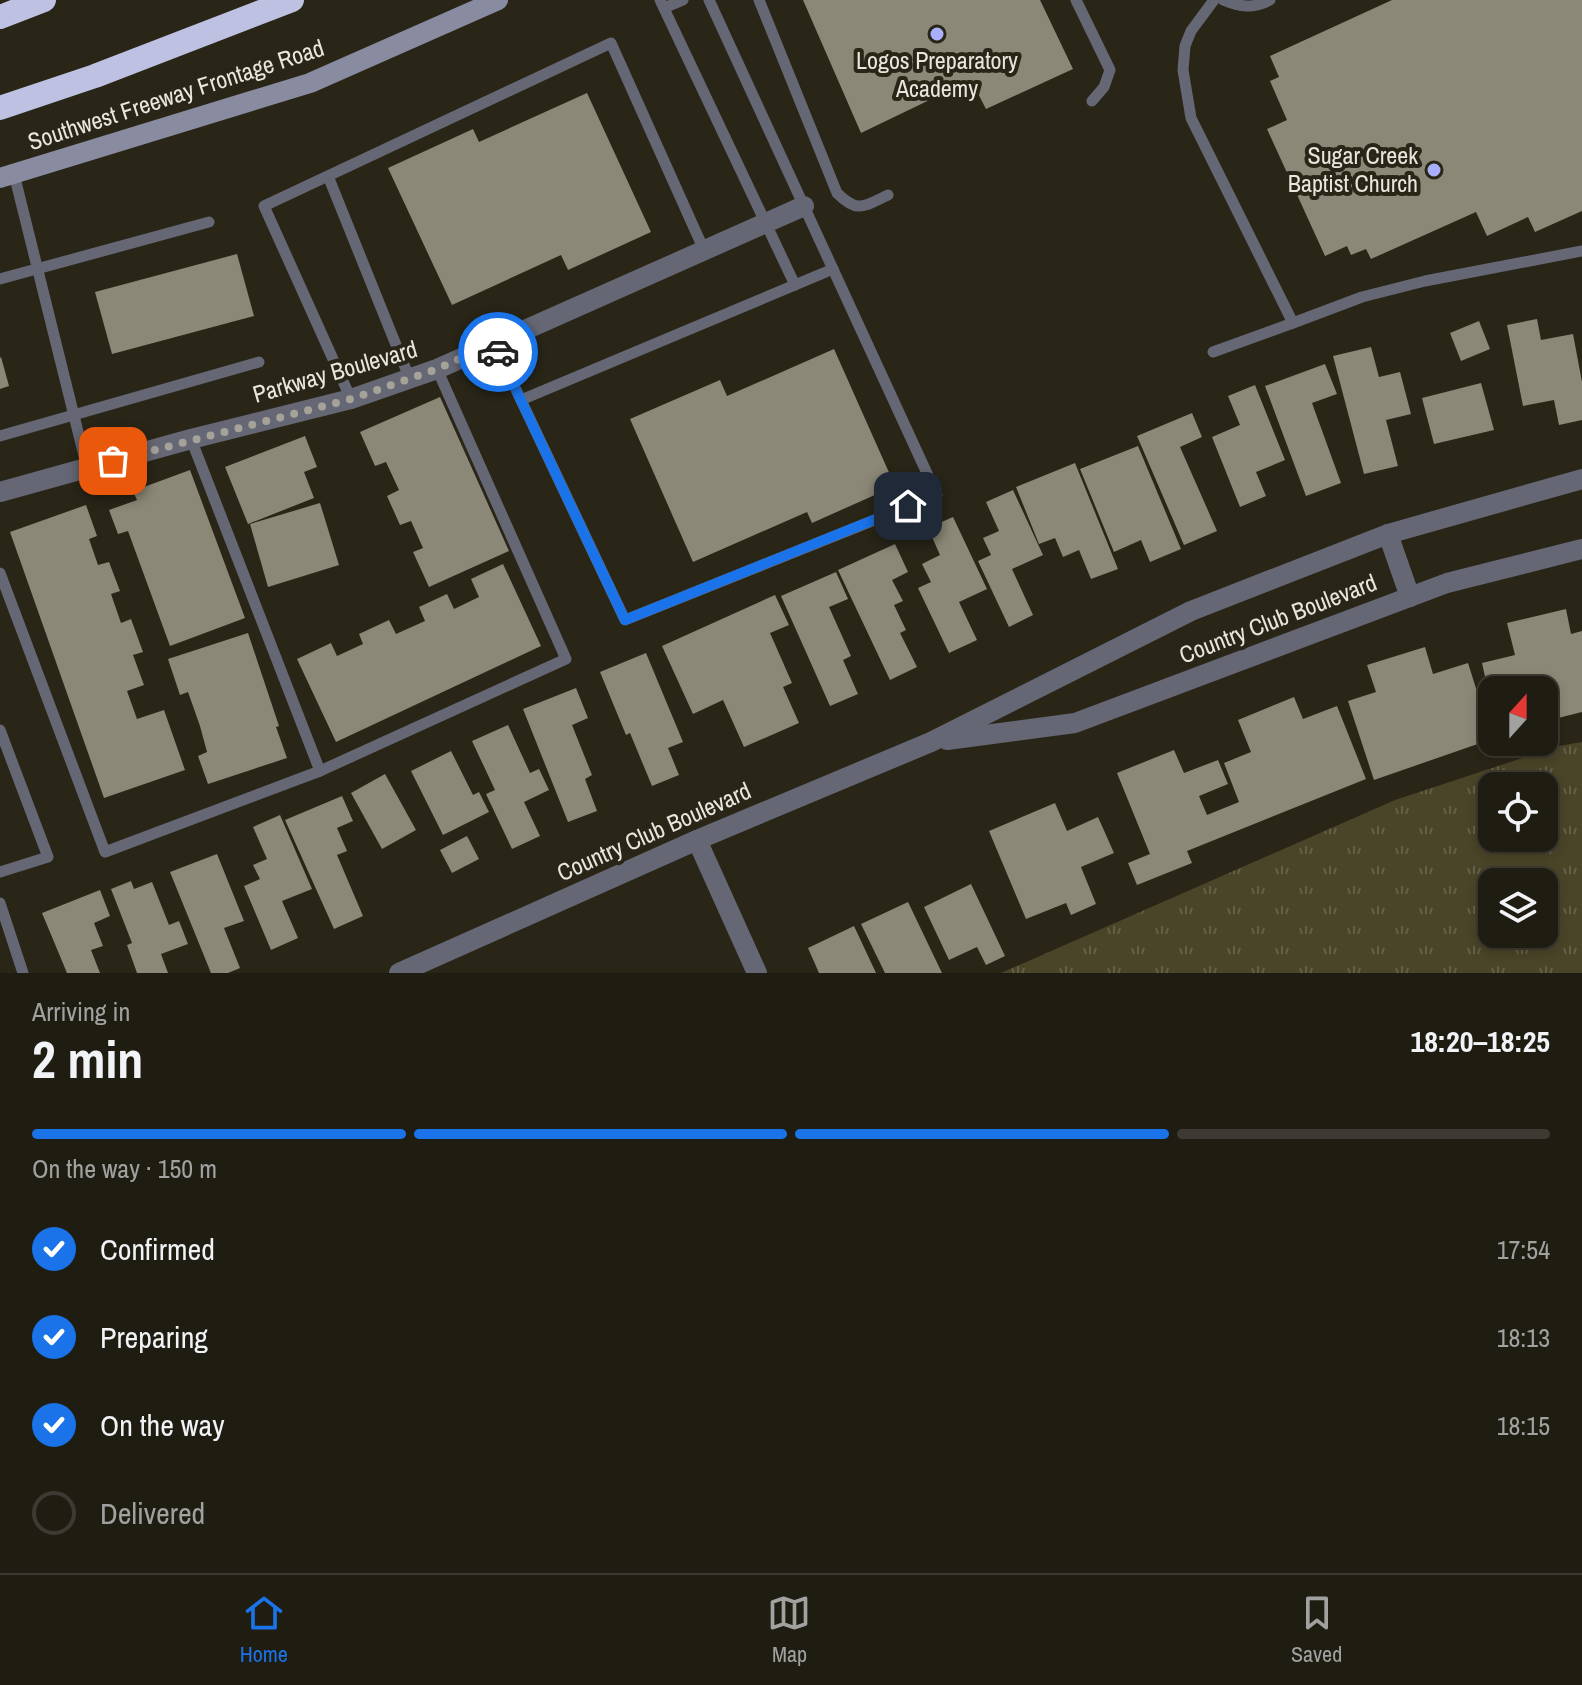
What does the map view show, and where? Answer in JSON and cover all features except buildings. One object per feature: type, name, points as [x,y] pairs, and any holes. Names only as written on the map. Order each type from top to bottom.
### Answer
[{"type":"highway","points":[[0,17],[44,0]]},
{"type":"highway","points":[[0,108],[95,76],[292,0]]},
{"type":"main road","name":"Southwest Freeway Frontage Road","points":[[7,176],[310,83],[498,0]]},
{"type":"street","name":"Parkway Boulevard","points":[[0,492],[351,399],[437,369],[804,206]]},
{"type":"street","name":"Country Club Boulevard","points":[[399,973],[697,840],[931,742],[1191,611],[1388,534],[1582,479]]},
{"type":"street","name":"Country Club Boulevard","points":[[1388,534],[1410,597]]},
{"type":"street","name":"Country Club Boulevard","points":[[931,742],[1075,723],[1447,583],[1582,549]]},
{"type":"street","points":[[697,840],[757,973]]},
{"type":"lane","points":[[683,0],[662,4],[795,285]]},
{"type":"lane","points":[[494,343],[625,620],[937,495],[709,0]]},
{"type":"lane","points":[[759,0],[837,193],[849,205],[860,208],[888,195]]},
{"type":"lane","points":[[1076,0],[1110,70],[1104,87],[1092,101]]},
{"type":"lane","points":[[1214,0],[1191,31],[1185,46],[1183,70],[1191,118],[1293,323]]},
{"type":"lane","points":[[1223,0],[1242,8],[1270,0]]},
{"type":"lane","points":[[351,399],[264,206],[611,43],[704,250]]},
{"type":"lane","points":[[7,176],[37,268],[87,468]]},
{"type":"lane","points":[[328,176],[409,377]]},
{"type":"lane","points":[[0,279],[209,222]]},
{"type":"lane","points":[[1213,352],[1362,297],[1425,281],[1582,251]]},
{"type":"lane","points":[[521,400],[833,269]]},
{"type":"lane","points":[[0,436],[259,362]]},
{"type":"lane","points":[[0,573],[105,852],[320,771],[566,659],[437,369]]},
{"type":"lane","points":[[191,439],[320,771]]},
{"type":"lane","points":[[0,730],[48,857],[0,872]]},
{"type":"lane","points":[[0,903],[23,973]]},
{"type":"green space","points":[[1582,742],[1582,973],[1001,973],[1395,800],[1478,773],[1478,852],[1558,852],[1558,772],[1480,772],[1529,756],[1558,756],[1558,746]]},
{"type":"way so far","points":[[113,461],[351,399],[437,369],[494,343],[498,352]]},
{"type":"place","name":"Logos Preparatory Academy","points":[[937,34]]},
{"type":"place","name":"Sugar Creek Baptist Church","points":[[1434,170]]},
{"type":"route","points":[[498,352],[625,620],[908,506]]}]
